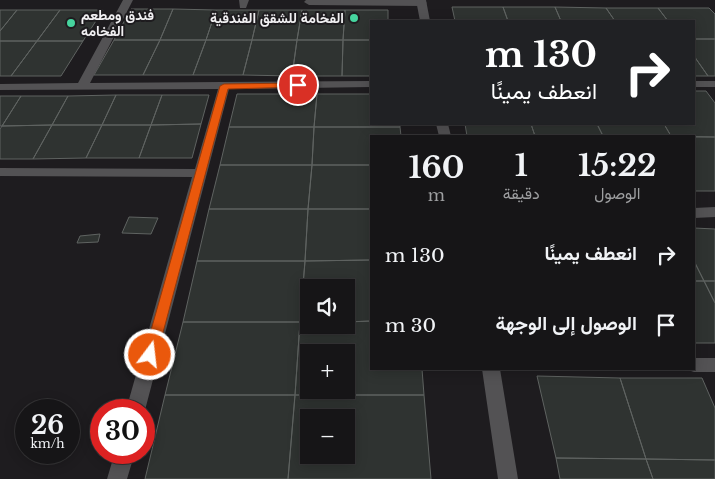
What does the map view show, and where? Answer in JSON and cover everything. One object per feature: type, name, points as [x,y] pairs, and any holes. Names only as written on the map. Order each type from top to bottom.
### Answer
[{"type":"street","points":[[82,87],[128,0]]},
{"type":"street","points":[[309,2],[421,1],[424,20]]},
{"type":"street","points":[[0,88],[370,84]]},
{"type":"street","points":[[695,84],[715,84]]},
{"type":"street","points":[[139,399],[224,86]]},
{"type":"street","points":[[0,172],[199,173]]},
{"type":"street","points":[[695,213],[715,212]]},
{"type":"street","points":[[695,365],[714,367]]},
{"type":"street","points":[[491,370],[508,479]]},
{"type":"street","points":[[118,479],[121,464]]},
{"type":"building","points":[[452,7],[503,7],[508,20],[455,20]]},
{"type":"building","points":[[503,7],[555,7],[561,20],[508,20]]},
{"type":"building","points":[[555,7],[606,8],[614,20],[561,20]]},
{"type":"building","points":[[606,8],[658,8],[667,20],[614,20]]},
{"type":"building","points":[[658,8],[709,8],[715,14],[715,39],[695,39],[695,20],[667,20]]},
{"type":"building","points":[[131,9],[173,9],[160,40],[114,40]]},
{"type":"building","points":[[173,9],[216,10],[206,40],[160,40]]},
{"type":"building","points":[[0,10],[17,10],[0,31]]},
{"type":"building","points":[[17,10],[60,10],[37,41],[0,41],[0,31]]},
{"type":"building","points":[[60,10],[103,10],[83,41],[37,41]]},
{"type":"building","points":[[216,10],[259,10],[252,40],[206,40]]},
{"type":"building","points":[[259,10],[302,10],[297,40],[252,40]]},
{"type":"building","points":[[302,10],[345,10],[343,40],[297,40]]},
{"type":"building","points":[[345,10],[388,10],[388,20],[370,20],[370,40],[343,40]]},
{"type":"building","points":[[695,39],[715,39],[715,76],[708,76],[695,57]]},
{"type":"building","points":[[114,40],[160,40],[143,75],[94,75]]},
{"type":"building","points":[[160,40],[206,40],[193,75],[143,75]]},
{"type":"building","points":[[206,40],[252,40],[243,75],[193,75]]},
{"type":"building","points":[[252,40],[297,40],[292,76],[243,75]]},
{"type":"building","points":[[297,40],[343,40],[342,76],[292,76]]},
{"type":"building","points":[[343,40],[370,40],[370,76],[342,76]]},
{"type":"building","points":[[0,41],[37,41],[11,76],[0,76]]},
{"type":"building","points":[[37,41],[83,41],[61,76],[11,76]]},
{"type":"building","points":[[695,57],[708,76],[695,76]]},
{"type":"building","points":[[695,91],[706,91],[715,103],[715,137],[670,135],[665,125],[695,125]]},
{"type":"building","points":[[237,94],[317,94],[314,127],[229,127]]},
{"type":"building","points":[[317,94],[370,94],[370,125],[400,125],[400,127],[314,127]]},
{"type":"building","points":[[116,95],[102,125],[52,125],[68,96]]},
{"type":"building","points":[[116,95],[162,95],[151,125],[102,125]]},
{"type":"building","points":[[162,95],[209,95],[201,124],[151,125]]},
{"type":"building","points":[[0,96],[21,96],[2,126],[0,126]]},
{"type":"building","points":[[21,96],[68,96],[52,125],[2,126]]},
{"type":"building","points":[[201,124],[192,158],[139,158],[151,125]]},
{"type":"building","points":[[52,125],[33,159],[0,159],[0,129],[2,126]]},
{"type":"building","points":[[52,125],[102,125],[86,158],[33,159]]},
{"type":"building","points":[[102,125],[151,125],[139,158],[86,158]]},
{"type":"building","points":[[465,125],[531,125],[535,135],[467,135]]},
{"type":"building","points":[[531,125],[598,125],[602,135],[535,135]]},
{"type":"building","points":[[598,125],[665,125],[670,135],[602,135]]},
{"type":"building","points":[[229,127],[314,127],[312,165],[220,165]]},
{"type":"building","points":[[314,127],[400,127],[401,135],[370,135],[370,165],[312,165]]},
{"type":"building","points":[[695,137],[715,137],[715,191],[695,191]]},
{"type":"building","points":[[220,165],[312,165],[308,209],[209,209]]},
{"type":"building","points":[[312,165],[370,165],[370,209],[308,209]]},
{"type":"building","points":[[209,209],[308,209],[305,261],[197,261]]},
{"type":"building","points":[[308,209],[370,209],[370,260],[305,261]]},
{"type":"building","points":[[129,217],[158,218],[151,234],[122,233]]},
{"type":"building","points":[[695,228],[715,229],[715,281],[704,281],[695,263]]},
{"type":"building","points":[[100,234],[98,242],[77,243],[80,236]]},
{"type":"building","points":[[370,260],[370,321],[355,322],[355,279],[304,279],[305,261]]},
{"type":"building","points":[[197,261],[305,261],[304,279],[300,279],[300,322],[183,322]]},
{"type":"building","points":[[695,263],[704,281],[695,281]]},
{"type":"building","points":[[695,281],[704,281],[715,303],[715,343],[695,343]]},
{"type":"building","points":[[704,281],[715,281],[715,303]]},
{"type":"building","points":[[370,321],[370,370],[422,370],[424,395],[355,395],[355,344],[300,344],[300,395],[295,395],[300,322],[300,334],[355,334],[355,322]]},
{"type":"building","points":[[183,322],[300,322],[295,395],[165,395]]},
{"type":"building","points":[[537,376],[620,378],[646,459],[556,458]]},
{"type":"building","points":[[620,378],[702,378],[715,408],[715,460],[646,459]]},
{"type":"building","points":[[165,395],[295,395],[288,479],[145,479],[149,464],[155,464],[155,437]]},
{"type":"building","points":[[295,395],[300,395],[300,399],[355,399],[355,395],[424,395],[431,479],[288,479]]},
{"type":"building","points":[[556,458],[646,459],[653,479],[560,479]]},
{"type":"building","points":[[646,459],[715,460],[715,479],[653,479]]},
{"type":"place","name":"الفخامة للشقق الفندقية","points":[[354,18]]},
{"type":"place","name":"فندق ومطعم الفخامه","points":[[71,23]]},
{"type":"route","points":[[150,355],[224,86],[298,85]]}]
